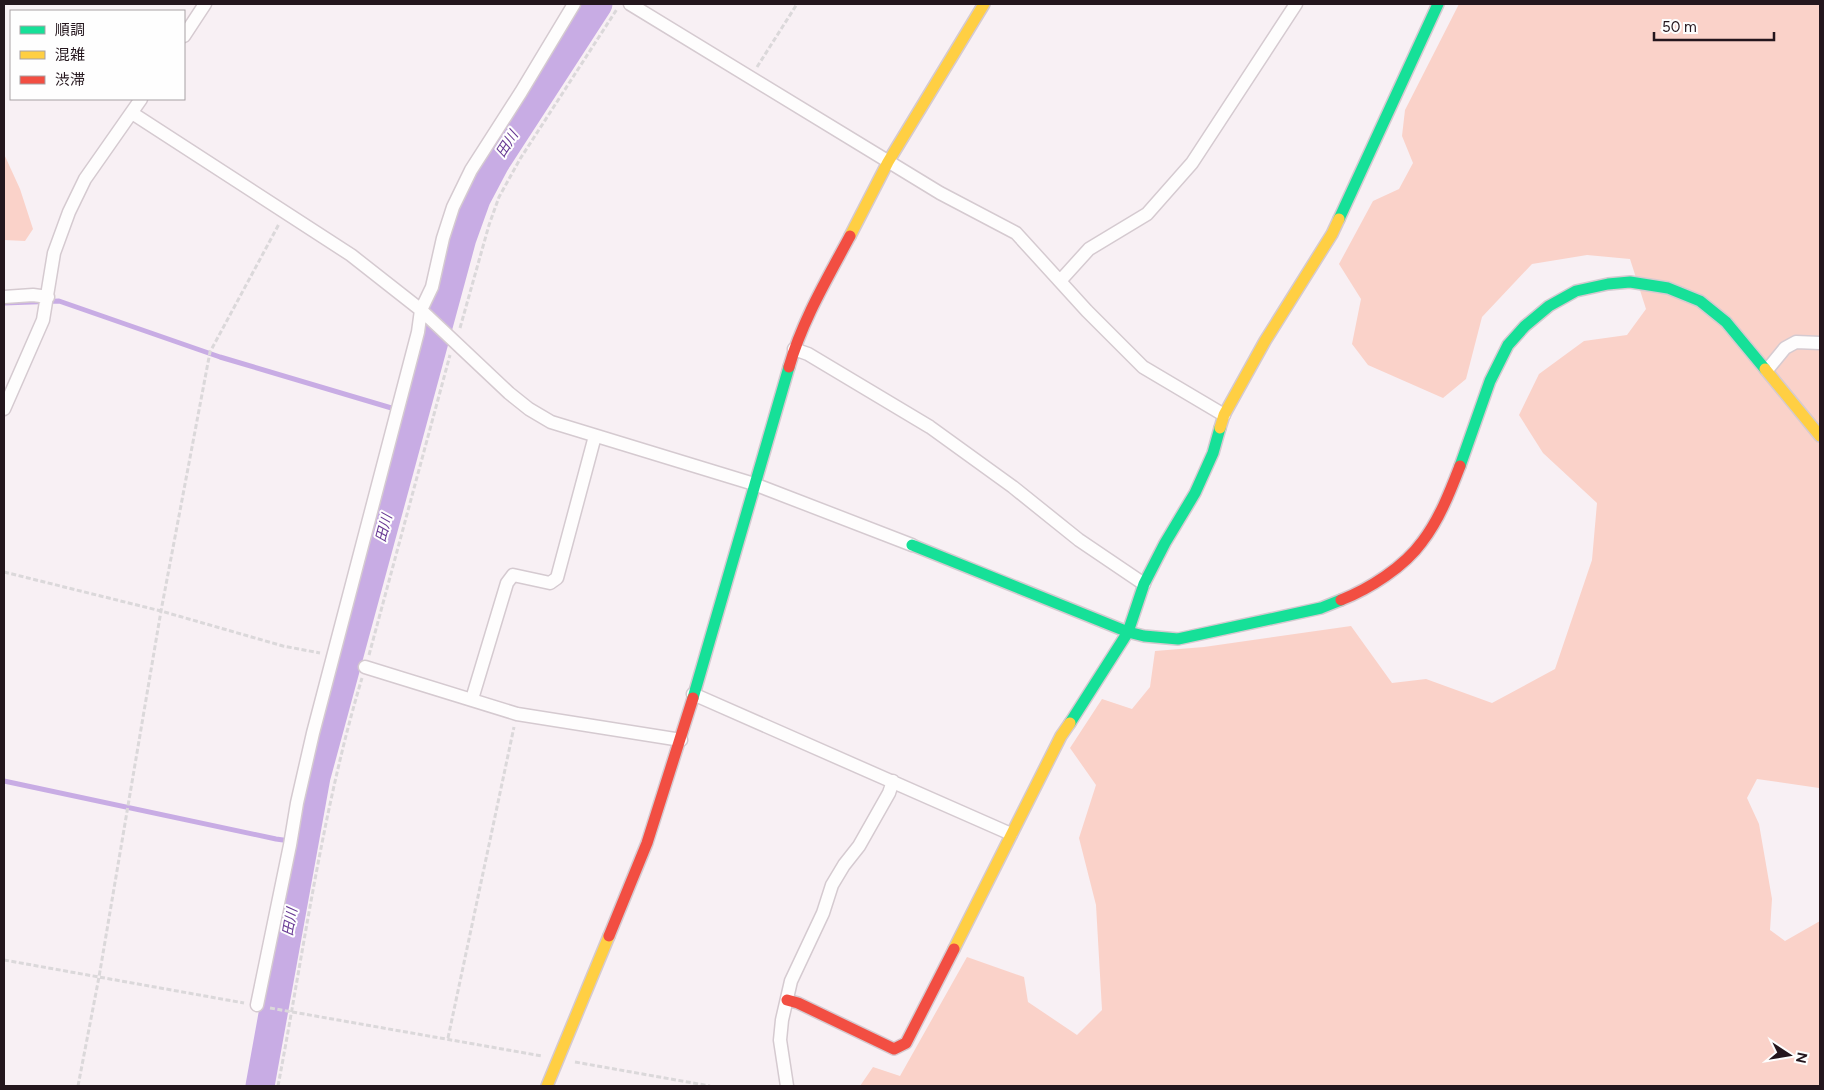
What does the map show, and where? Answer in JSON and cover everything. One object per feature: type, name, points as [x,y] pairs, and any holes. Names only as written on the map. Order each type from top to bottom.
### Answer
[{"type":"street","points":[[185,34],[205,4]]},
{"type":"street","points":[[261,1006],[297,803],[333,656],[418,332],[425,314],[443,238],[454,207],[471,170],[574,4]]},
{"type":"street","points":[[630,4],[940,193],[1016,233],[1087,311],[1143,367],[1224,415]]},
{"type":"street","points":[[546,1086],[648,843],[681,740],[794,349],[808,316],[888,162],[984,4]]},
{"type":"street","points":[[1060,280],[1089,249],[1146,214],[1192,163],[1296,4]]},
{"type":"street","points":[[787,1000],[894,1049],[906,1043],[1061,736],[1128,632],[1144,584],[1165,543],[1195,493],[1213,453],[1224,415],[1266,341],[1332,234],[1438,4]]},
{"type":"street","points":[[4,409],[43,320],[54,252],[69,212],[85,179],[140,100]]},
{"type":"street","points":[[132,112],[351,255],[425,314],[509,393],[530,410],[551,422],[754,484],[1128,632],[1144,636],[1178,639],[1321,608],[1361,592],[1395,569],[1422,543],[1440,513],[1459,468],[1490,382],[1508,346],[1524,326],[1549,306],[1576,291],[1608,284],[1630,282],[1668,288],[1700,301],[1726,322],[1820,436]]},
{"type":"street","points":[[4,297],[48,296]]},
{"type":"street","points":[[1767,370],[1784,348],[1796,342],[1820,343]]},
{"type":"street","points":[[794,349],[808,354],[930,427],[1013,487],[1079,540],[1144,584]]},
{"type":"street","points":[[472,700],[507,583],[513,575],[550,583],[557,578],[595,436]]},
{"type":"street","points":[[365,668],[517,714],[681,740]]},
{"type":"street","points":[[693,694],[1011,834]]},
{"type":"street","points":[[787,1086],[780,1040],[782,1020],[792,981],[823,913],[832,885],[844,865],[859,846],[889,793],[893,781]]},
{"type":"path","points":[[278,1086],[290,1012],[322,846],[351,716],[452,339],[499,197],[520,159],[621,4]]},
{"type":"path","points":[[750,78],[796,4]]},
{"type":"path","points":[[78,1086],[99,976],[161,611],[210,352],[286,213]]},
{"type":"path","points":[[4,572],[161,611],[283,646],[333,656]]},
{"type":"path","points":[[448,1038],[517,714]]},
{"type":"path","points":[[4,960],[710,1086]]},
{"type":"shaded area","points":[[1459,4],[1820,4],[1820,787],[1757,779],[1747,798],[1759,824],[1772,899],[1770,930],[1785,941],[1820,921],[1820,1086],[860,1086],[873,1067],[900,1076],[967,957],[1024,977],[1028,1002],[1077,1035],[1102,1010],[1096,905],[1079,838],[1096,785],[1070,748],[1102,699],[1132,709],[1150,687],[1155,651],[1204,647],[1351,626],[1392,683],[1426,679],[1492,703],[1555,669],[1592,560],[1597,503],[1543,453],[1519,415],[1539,374],[1584,341],[1627,335],[1646,309],[1630,259],[1587,255],[1532,264],[1482,317],[1466,379],[1443,398],[1368,365],[1352,344],[1361,299],[1339,264],[1373,201],[1399,189],[1413,163],[1402,136],[1405,110]]},
{"type":"shaded area","points":[[4,154],[20,189],[33,229],[25,241],[4,240]]},
{"type":"waterway","name":"田川","points":[[260,1086],[316,777],[462,238],[476,199],[495,163],[598,4]]},
{"type":"waterway","points":[[4,303],[59,301],[220,357],[415,415]]},
{"type":"waterway","points":[[4,781],[276,839],[304,843]]},
{"type":"traffic: fast","points":[[1339,219],[1438,4]]},
{"type":"traffic: fast","points":[[1460,466],[1490,381],[1508,345],[1525,326],[1549,306],[1576,291],[1608,284],[1630,282],[1668,288],[1700,301],[1726,322],[1765,369]]},
{"type":"traffic: fast","points":[[693,698],[789,367]]},
{"type":"traffic: fast","points":[[1070,723],[1128,632],[1144,584],[1165,543],[1195,493],[1213,453],[1220,428]]},
{"type":"traffic: fast","points":[[912,545],[1128,632],[1144,636],[1178,639],[1321,608],[1341,600]]},
{"type":"traffic: slow","points":[[850,236],[888,162],[984,4]]},
{"type":"traffic: slow","points":[[1220,428],[1224,415],[1265,341],[1332,234],[1339,219]]},
{"type":"traffic: slow","points":[[1765,369],[1820,436]]},
{"type":"traffic: slow","points":[[954,949],[1061,736],[1070,723]]},
{"type":"traffic: slow","points":[[547,1086],[609,936]]},
{"type":"traffic: jam","points":[[789,367],[808,317],[850,236]]},
{"type":"traffic: jam","points":[[1341,600],[1363,590],[1385,576],[1406,560],[1414,551],[1439,515],[1460,466]]},
{"type":"traffic: jam","points":[[609,936],[647,843],[693,698]]},
{"type":"traffic: jam","points":[[787,1000],[798,1003],[894,1049],[906,1043],[954,949]]}]
